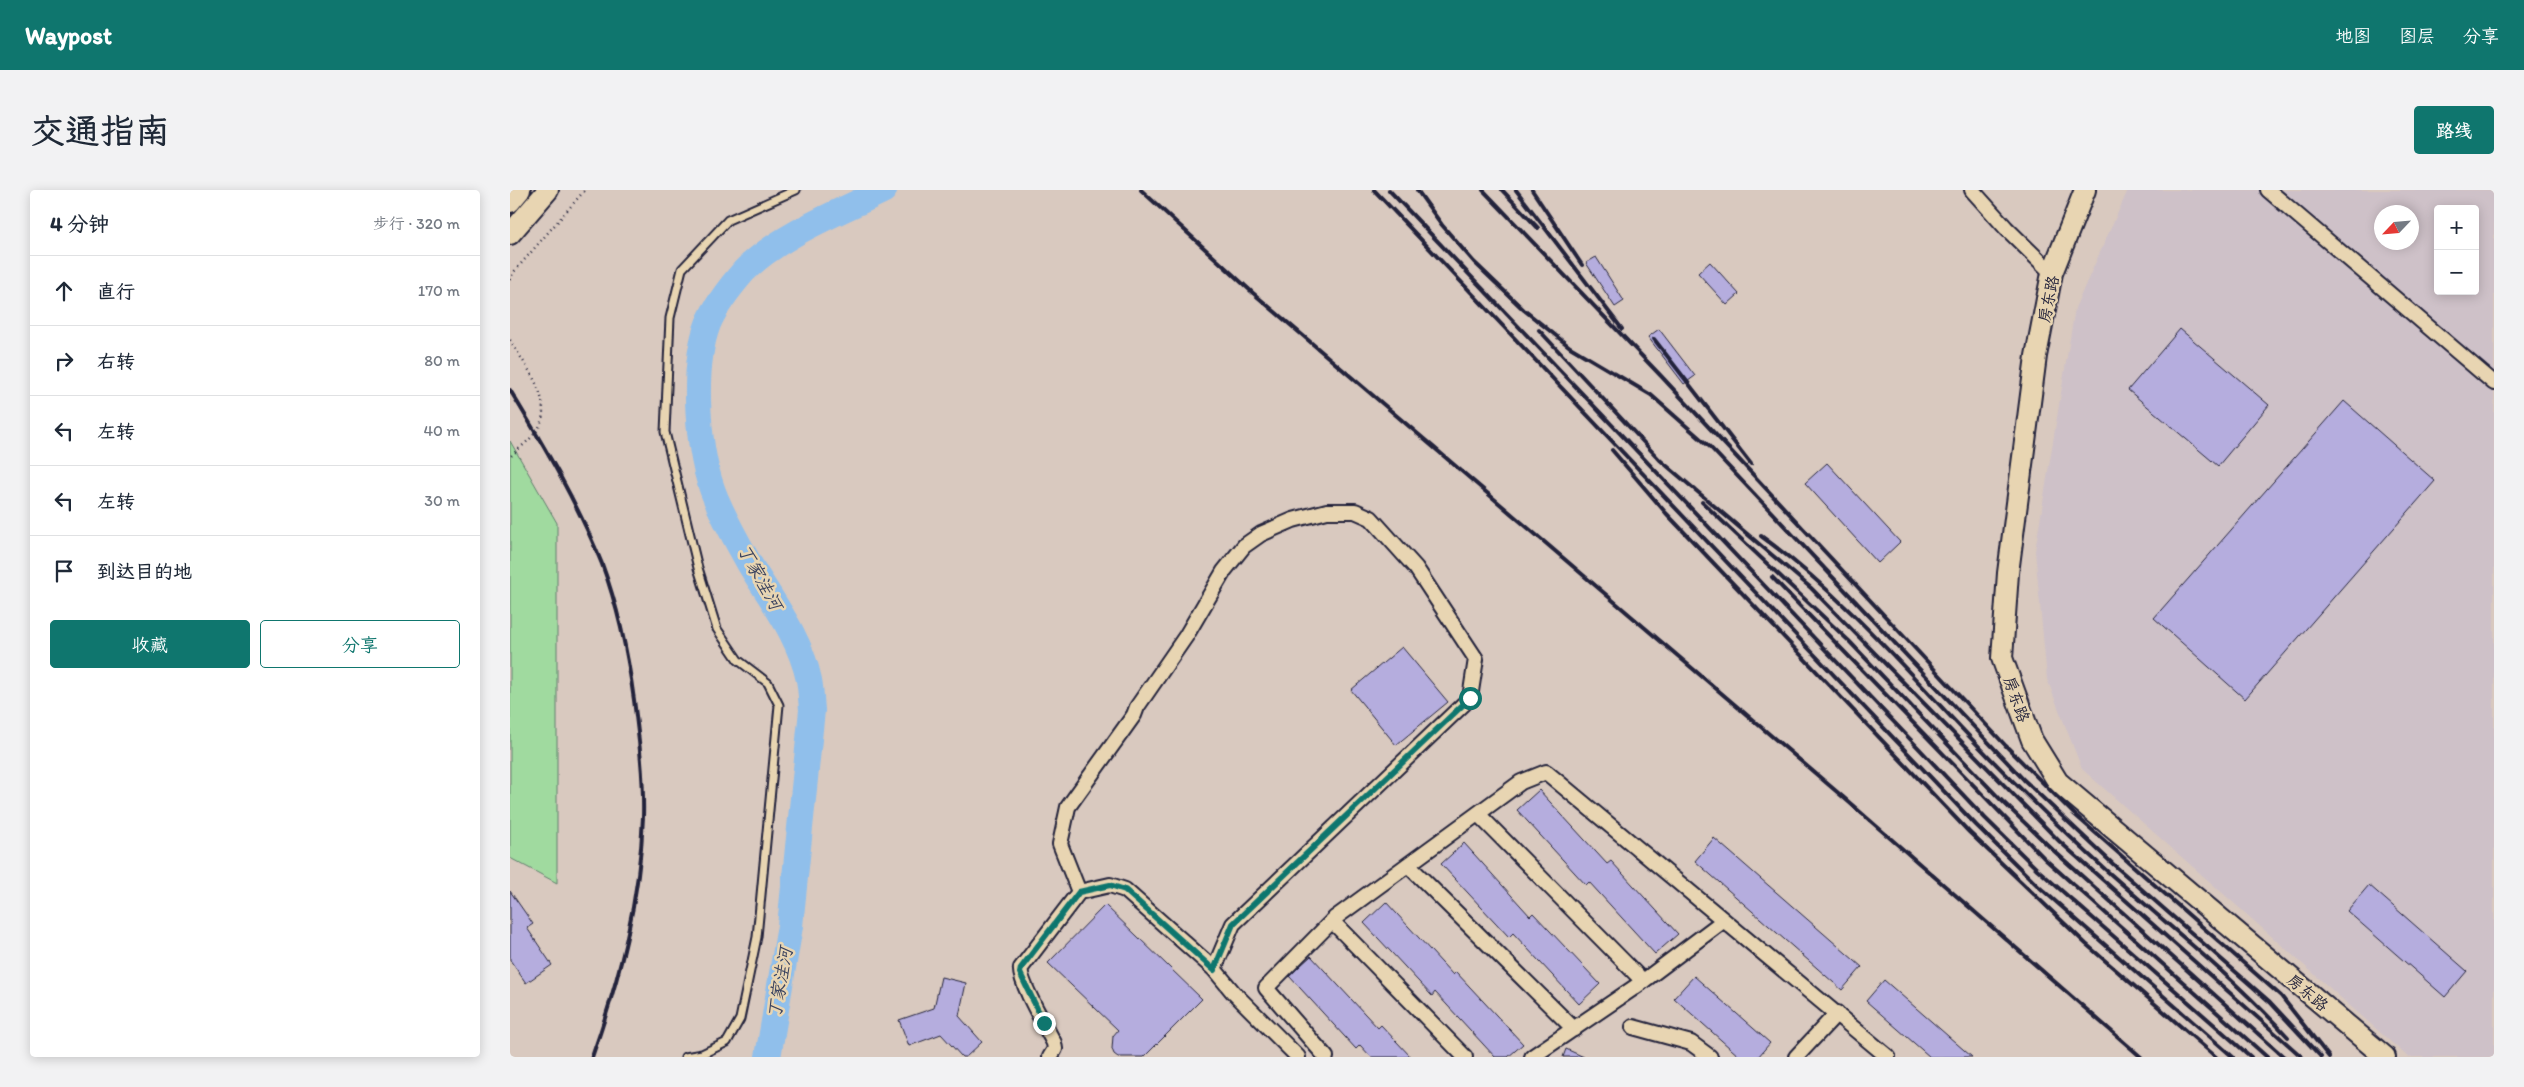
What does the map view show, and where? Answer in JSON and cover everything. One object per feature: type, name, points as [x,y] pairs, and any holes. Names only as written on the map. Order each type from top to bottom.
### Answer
[{"type":"main road","points":[[510,202],[520,190]]},
{"type":"main road","points":[[510,234],[548,190]]},
{"type":"main road","name":"房东路","points":[[2085,190],[2052,273],[2036,356],[2008,573],[2002,658],[2032,740],[2058,782],[2385,1057]]},
{"type":"street","points":[[1972,190],[2006,228],[2052,273]]},
{"type":"street","points":[[2268,190],[2494,383]]},
{"type":"street","points":[[1079,892],[1060,844],[1068,807],[1134,715],[1137,707],[1186,636],[1224,571],[1244,546],[1261,534],[1292,520],[1328,511],[1355,512],[1371,518],[1416,568],[1476,659],[1470,698],[1233,924],[1214,970]]},
{"type":"street","points":[[1326,1057],[1266,988],[1332,921],[1521,782],[1546,772],[1888,1057]]},
{"type":"street","points":[[1478,814],[1644,981]]},
{"type":"street","points":[[1408,865],[1574,1029]]},
{"type":"street","points":[[1050,1057],[1055,1049],[1054,1043],[1028,992],[1020,973],[1021,968],[1079,892],[1110,885],[1125,890],[1214,970],[1233,992],[1298,1057]]},
{"type":"street","points":[[1332,921],[1465,1057]]},
{"type":"street","points":[[1532,1057],[1644,981],[1723,921]]},
{"type":"street","points":[[1796,1057],[1837,1013]]},
{"type":"street","points":[[1634,1027],[1691,1043],[1710,1057]]},
{"type":"lane","points":[[685,1057],[702,1054],[727,1042],[740,1019],[757,937],[779,705],[768,683],[738,660],[717,629],[698,568],[665,432],[670,318],[682,269],[728,220],[796,190]]},
{"type":"path","points":[[510,280],[513,272],[585,190]]},
{"type":"path","points":[[510,340],[540,393],[544,414],[536,432],[510,457]]},
{"type":"shaded area","points":[[2128,190],[2494,190],[2494,1057],[2408,1057],[2082,769],[2047,679],[2035,551],[2075,308]]},
{"type":"green space","points":[[510,441],[557,523],[557,883],[510,858]]},
{"type":"building","points":[[1596,257],[1624,301],[1615,307],[1586,263]]},
{"type":"building","points":[[1710,262],[1739,294],[1727,305],[1698,273]]},
{"type":"building","points":[[1659,329],[1695,376],[1684,384],[1648,337]]},
{"type":"building","points":[[2180,329],[2269,405],[2218,466],[2128,390]]},
{"type":"building","points":[[2344,401],[2435,481],[2245,699],[2154,618]]},
{"type":"building","points":[[1827,463],[1900,542],[1878,563],[1805,483]]},
{"type":"building","points":[[1402,647],[1448,702],[1396,745],[1351,690]]},
{"type":"building","points":[[1539,790],[1607,864],[1611,861],[1678,934],[1655,954],[1589,882],[1586,885],[1517,810]]},
{"type":"building","points":[[1714,838],[1862,967],[1842,990],[1695,861]]},
{"type":"building","points":[[1464,843],[1530,916],[1533,913],[1600,984],[1579,1004],[1513,933],[1509,937],[1441,864]]},
{"type":"building","points":[[2369,885],[2467,971],[2445,997],[2347,911]]},
{"type":"building","points":[[510,891],[533,924],[527,928],[552,965],[526,983],[510,960]]},
{"type":"building","points":[[1386,902],[1453,975],[1456,972],[1523,1044],[1508,1057],[1495,1057],[1435,992],[1432,996],[1364,923]]},
{"type":"building","points":[[1105,905],[1202,999],[1144,1057],[1118,1057],[1114,1054],[1112,1049],[1113,1036],[1118,1030],[1048,963]]},
{"type":"building","points":[[1311,956],[1378,1028],[1381,1025],[1411,1057],[1371,1057],[1360,1045],[1356,1049],[1289,976]]},
{"type":"building","points":[[1694,976],[1770,1043],[1758,1057],[1740,1057],[1674,998]]},
{"type":"building","points":[[941,977],[966,983],[959,1016],[982,1042],[966,1057],[962,1057],[941,1034],[909,1046],[899,1020],[934,1008]]},
{"type":"building","points":[[1884,980],[1972,1057],[1930,1057],[1866,1001]]},
{"type":"building","points":[[1566,1049],[1584,1057],[1563,1057]]},
{"type":"waterway","name":"丁家洼河","points":[[768,1057],[790,926],[812,710],[811,691],[805,664],[792,633],[749,563],[716,499],[704,459],[701,436],[698,412],[699,364],[711,317],[724,296],[744,271],[758,258],[792,235],[884,190]]},
{"type":"railway","points":[[1141,190],[1253,293],[1843,797],[2141,1057]]},
{"type":"railway","points":[[1374,190],[1976,825],[2038,886],[2233,1057]]},
{"type":"railway","points":[[1389,190],[1985,818],[2037,869],[2251,1057]]},
{"type":"railway","points":[[1417,190],[1442,225],[1474,262],[1524,310],[1570,347],[1651,395],[1710,447],[2024,780],[2113,864],[2270,1002],[2321,1057]]},
{"type":"railway","points":[[1483,190],[1662,377],[2006,746],[2074,814],[2281,996],[2329,1057]]},
{"type":"railway","points":[[1502,190],[1538,228]]},
{"type":"railway","points":[[1516,190],[1622,329]]},
{"type":"railway","points":[[1532,190],[1582,265]]},
{"type":"railway","points":[[1539,330],[1660,460],[1811,588],[2059,841],[2302,1057]]},
{"type":"railway","points":[[1654,339],[1751,464]]},
{"type":"railway","points":[[510,390],[571,496],[602,564],[622,631],[636,715],[643,788],[643,817],[638,879],[619,969],[592,1057]]},
{"type":"railway","points":[[1612,450],[1666,513],[1969,832],[2086,944],[2216,1057]]},
{"type":"railway","points":[[1702,502],[1849,641],[2000,799],[2053,850],[2284,1057]]},
{"type":"railway","points":[[1761,536],[1797,564],[1864,625],[1988,756],[2052,819],[2107,871],[2245,993],[2288,1037]]},
{"type":"railway","points":[[1772,577],[2046,860],[2267,1057]]},
{"type":"route","points":[[1044,1023],[1020,973],[1021,968],[1079,892],[1110,885],[1125,890],[1214,970],[1233,924],[1470,698]]}]
